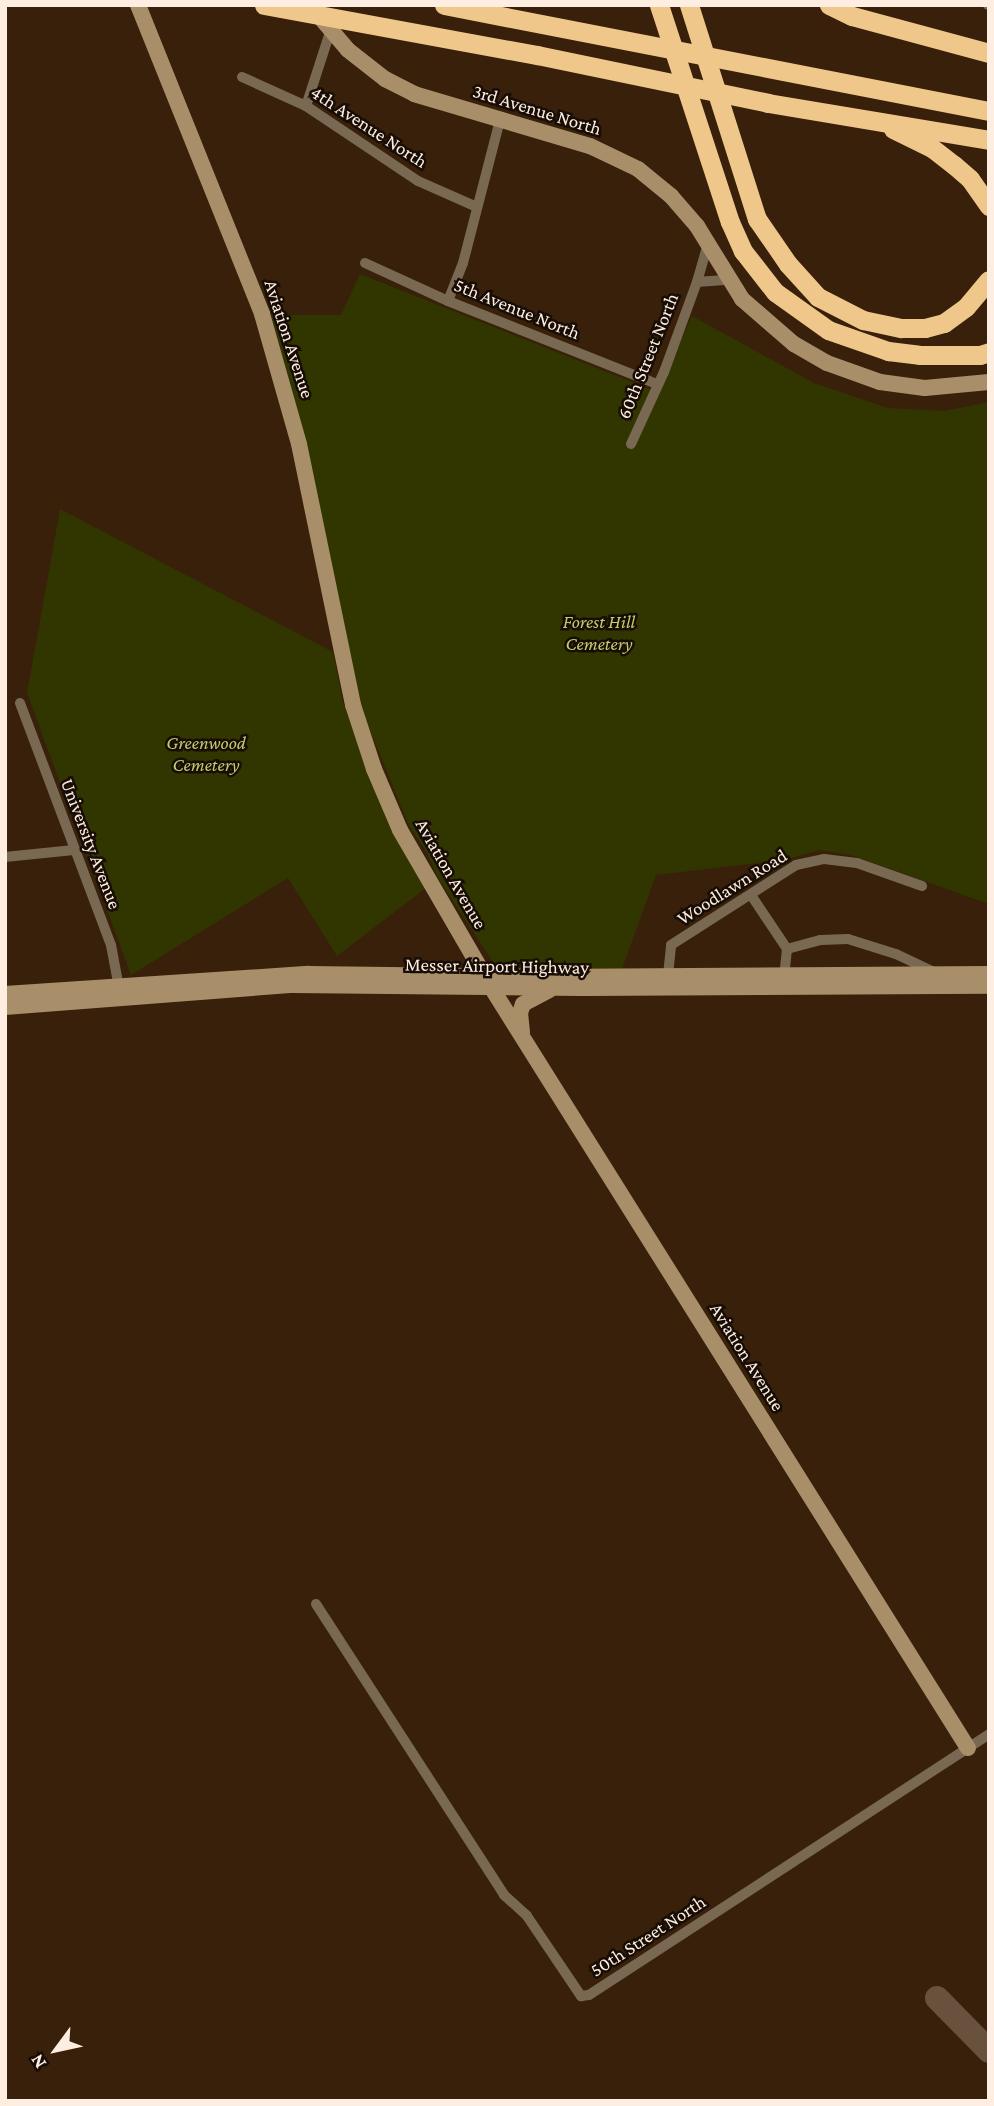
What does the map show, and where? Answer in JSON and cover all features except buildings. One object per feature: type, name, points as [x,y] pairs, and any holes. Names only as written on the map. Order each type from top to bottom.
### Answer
[{"type":"highway","points":[[264,5],[537,55],[768,103],[989,140]]},
{"type":"highway","points":[[444,5],[989,111]]},
{"type":"highway","points":[[653,5],[669,37]]},
{"type":"highway","points":[[659,5],[730,222],[743,251],[775,292],[828,330],[888,351],[919,355],[980,355],[989,352]]},
{"type":"highway","points":[[689,5],[757,219],[788,264],[817,297],[863,320],[901,328],[925,328],[944,323],[966,307],[989,280]]},
{"type":"highway","points":[[829,5],[852,16],[989,53]]},
{"type":"highway","points":[[849,5],[893,27]]},
{"type":"highway","points":[[870,118],[943,156],[970,179],[989,206]]},
{"type":"street","name":"Aviation Avenue","points":[[138,5],[262,314],[299,444],[353,705],[374,769],[400,830],[488,981],[968,1748]]},
{"type":"street","name":"3rd Avenue North","points":[[310,5],[330,32],[385,79],[404,89],[590,146],[638,169],[671,196],[697,226],[742,299],[784,337],[841,370],[880,382],[925,388],[989,382]]},
{"type":"street","points":[[306,106],[330,32]]},
{"type":"street","name":"4th Avenue North","points":[[242,77],[306,106],[418,181],[477,207]]},
{"type":"street","points":[[449,300],[463,263],[500,120]]},
{"type":"street","name":"60th Street North","points":[[631,444],[697,282],[708,246]]},
{"type":"street","name":"5th Avenue North","points":[[365,263],[657,384]]},
{"type":"street","name":"60th Street North","points":[[697,282],[728,280]]},
{"type":"street","name":"University Avenue","points":[[20,703],[111,945],[120,992]]},
{"type":"street","points":[[5,857],[75,850]]},
{"type":"street","name":"Woodlawn Road","points":[[668,975],[671,944],[796,865],[824,859],[857,863],[922,886]]},
{"type":"street","points":[[751,895],[787,949],[784,980]]},
{"type":"street","points":[[787,949],[821,940],[848,939],[896,954],[937,974]]},
{"type":"street","points":[[462,975],[469,961],[467,945]]},
{"type":"street","name":"Messer Airport Highway","points":[[5,1007],[120,992],[308,974],[462,975],[488,981],[554,988],[989,974]]},
{"type":"street","name":"Messer Airport Highway","points":[[5,994],[668,975],[989,986]]},
{"type":"street","points":[[529,1047],[521,1029],[520,1013],[523,1004],[554,988]]},
{"type":"street","name":"50th Street North","points":[[316,1604],[504,1895],[527,1916],[581,1996],[601,1987],[989,1734]]},
{"type":"green space","name":"Forest Hill Cemetery","points":[[360,274],[657,392],[692,316],[814,383],[888,408],[944,411],[989,402],[989,904],[851,855],[820,850],[784,860],[656,875],[622,969],[507,973],[495,965],[439,880],[427,853],[409,826],[359,703],[304,441],[288,375],[269,315],[341,315]]},
{"type":"green space","name":"Greenwood Cemetery","points":[[60,509],[333,652],[343,703],[380,802],[426,888],[337,956],[288,878],[131,975],[27,693]]},
{"type":"taxiway","points":[[937,1998],[989,2051]]}]
